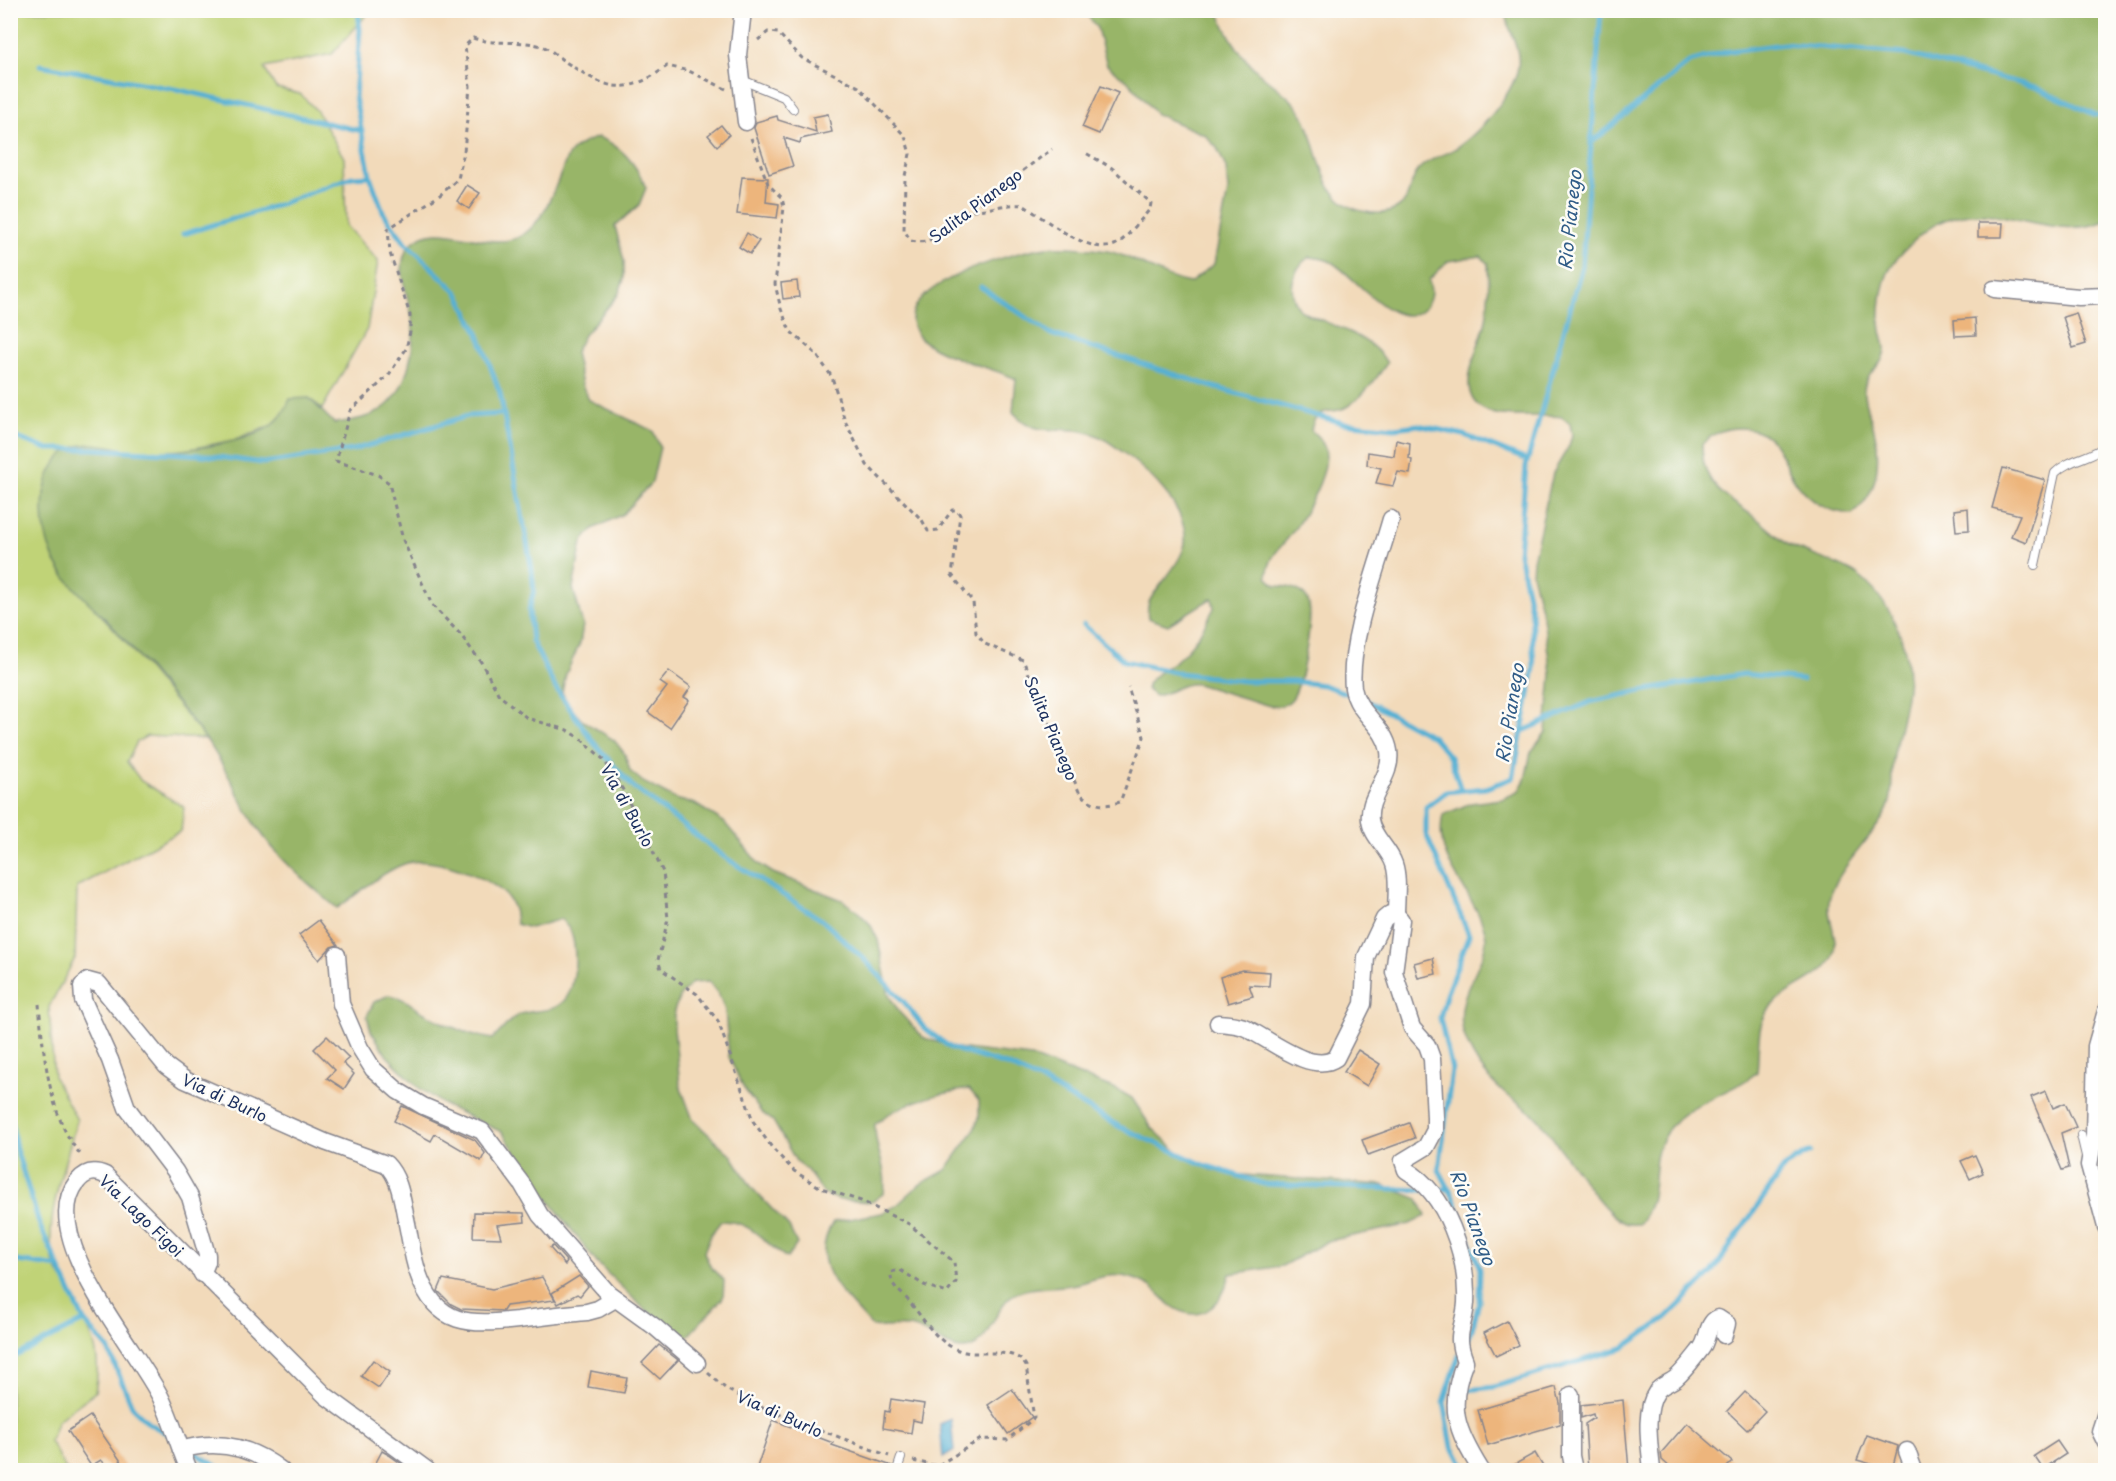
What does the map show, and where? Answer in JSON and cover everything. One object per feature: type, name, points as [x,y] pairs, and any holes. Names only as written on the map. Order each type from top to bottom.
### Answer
[{"type":"street","points":[[743,10],[738,55],[746,122]]},
{"type":"street","points":[[1994,289],[2079,297],[2106,296]]},
{"type":"street","points":[[1391,519],[1361,626],[1355,653],[1353,688],[1358,706],[1382,732],[1389,750],[1389,768],[1371,808],[1370,818],[1372,830],[1395,866],[1396,914],[1401,920],[1394,972],[1412,1028],[1426,1045],[1432,1065],[1435,1130],[1426,1146],[1404,1161],[1406,1170],[1424,1183],[1438,1201],[1453,1234],[1466,1273],[1466,1306],[1459,1344],[1465,1361],[1456,1384],[1456,1418],[1460,1434],[1481,1470]]},
{"type":"street","points":[[1218,1023],[1248,1029],[1317,1064],[1330,1062],[1336,1058],[1363,1005],[1366,957],[1384,919],[1390,914],[1396,914]]},
{"type":"street","points":[[338,955],[341,1005],[373,1069],[398,1091],[423,1106],[482,1131],[522,1184],[540,1215],[615,1299],[655,1327],[697,1363]]},
{"type":"street","name":"Via di Burlo","points":[[202,1275],[207,1255],[190,1197],[175,1171],[127,1108],[110,1060],[83,1000],[82,986],[88,981],[99,984],[166,1066],[185,1080],[325,1142],[386,1164],[392,1170],[400,1191],[418,1274],[431,1299],[448,1315],[458,1321],[480,1324],[587,1312],[598,1309],[615,1299]]},
{"type":"street","points":[[2106,1011],[2096,1046],[2094,1137],[2089,1165],[2106,1227]]},
{"type":"street","name":"Via Lago Figoi","points":[[189,1470],[161,1398],[87,1280],[70,1234],[68,1222],[71,1195],[78,1182],[96,1171],[105,1175],[202,1275],[326,1396],[427,1470]]},
{"type":"street","points":[[1652,1470],[1650,1421],[1657,1391],[1682,1373],[1701,1349],[1707,1341],[1709,1326],[1713,1320],[1718,1318],[1727,1324],[1725,1335]]},
{"type":"street","points":[[1571,1395],[1571,1456],[1574,1470]]},
{"type":"street","points":[[2106,1413],[2100,1431],[2106,1443]]},
{"type":"street","points":[[181,1450],[201,1443],[230,1445],[264,1457],[281,1470]]},
{"type":"street","points":[[1907,1451],[1914,1470]]},
{"type":"lane","points":[[742,80],[783,97],[793,109]]},
{"type":"lane","points":[[2035,565],[2055,473],[2062,466],[2106,446]]},
{"type":"lane","points":[[2081,1135],[2089,1165]]},
{"type":"lane","points":[[897,1470],[901,1458]]},
{"type":"path","name":"Salita Pianego","points":[[755,49],[762,36],[768,33],[778,33],[802,58],[860,87],[905,136],[910,154],[904,176],[904,230],[911,241],[923,244],[935,240],[960,214],[970,210],[1052,149]]},
{"type":"path","name":"Via di Burlo","points":[[697,1363],[726,1389],[765,1409],[857,1446],[937,1466],[981,1439],[1007,1440],[1034,1418],[1026,1366],[1022,1360],[1013,1354],[961,1351],[945,1342],[921,1321],[908,1300],[896,1289],[891,1280],[891,1272],[900,1270],[924,1285],[947,1293],[956,1281],[954,1262],[909,1224],[861,1201],[821,1188],[794,1171],[773,1149],[753,1121],[718,1021],[697,994],[661,969],[658,960],[668,919],[663,872],[623,789],[604,760],[579,737],[567,730],[527,718],[499,695],[481,662],[460,634],[432,605],[403,540],[389,483],[378,475],[336,461],[350,411],[388,376],[406,349],[410,332],[410,315],[390,253],[388,229],[440,195],[458,179],[464,152],[470,86],[465,46],[473,38],[489,44],[541,46],[589,77],[608,86],[631,87],[648,81],[667,66],[689,71],[743,99]]},
{"type":"path","name":"Salita Pianego","points":[[746,122],[768,184],[782,198],[784,207],[775,284],[781,309],[790,331],[816,354],[832,377],[845,421],[867,465],[922,520],[928,531],[938,530],[952,510],[960,514],[961,521],[953,552],[952,574],[973,602],[976,633],[985,644],[1023,660],[1080,795],[1092,804],[1107,806],[1120,802],[1144,737],[1128,687]]},
{"type":"path","points":[[970,210],[991,210],[1012,204],[1023,205],[1079,242],[1108,247],[1119,243],[1150,209],[1151,203],[1112,168],[1084,152]]},
{"type":"path","points":[[39,1005],[45,1065],[56,1107],[75,1149],[96,1171]]},
{"type":"path","points":[[937,1466],[941,1470]]},
{"type":"green space","points":[[10,11],[370,11],[332,54],[264,68],[276,88],[300,94],[317,111],[344,158],[346,226],[378,261],[367,329],[322,409],[309,398],[284,413],[272,425],[238,439],[171,453],[135,451],[101,445],[44,492],[44,526],[53,558],[62,573],[117,632],[206,739],[147,736],[137,742],[127,762],[141,781],[184,807],[181,831],[77,887],[75,958],[49,1007],[54,1077],[77,1120],[54,1208],[51,1226],[53,1260],[86,1324],[97,1361],[95,1392],[58,1420],[50,1441],[66,1470],[10,1470]]},
{"type":"green space","points":[[1084,11],[1218,11],[1230,36],[1244,57],[1299,108],[1309,128],[1329,185],[1337,196],[1348,205],[1362,211],[1380,213],[1389,212],[1403,204],[1422,166],[1461,145],[1492,115],[1509,91],[1518,67],[1518,53],[1504,11],[2105,11],[2105,221],[2080,227],[2056,227],[1985,214],[1961,215],[1938,223],[1914,241],[1898,257],[1887,275],[1881,299],[1880,323],[1885,347],[1884,355],[1865,385],[1865,400],[1875,435],[1877,460],[1873,485],[1861,506],[1852,514],[1830,509],[1811,499],[1793,478],[1778,448],[1764,434],[1753,430],[1733,428],[1715,434],[1702,444],[1703,460],[1707,472],[1712,482],[1728,498],[1789,545],[1848,569],[1875,591],[1890,613],[1905,650],[1907,688],[1895,749],[1888,808],[1879,824],[1842,872],[1831,893],[1829,910],[1835,943],[1832,959],[1825,968],[1785,994],[1768,1011],[1760,1028],[1757,1072],[1685,1113],[1666,1133],[1656,1157],[1651,1201],[1639,1224],[1625,1223],[1604,1206],[1538,1119],[1490,1079],[1473,1056],[1463,1031],[1461,1016],[1463,1002],[1486,942],[1480,917],[1443,847],[1441,832],[1443,815],[1471,803],[1502,799],[1518,792],[1525,780],[1531,752],[1546,732],[1551,674],[1543,617],[1532,574],[1533,560],[1553,473],[1569,446],[1572,435],[1570,424],[1562,417],[1499,415],[1479,406],[1471,396],[1470,372],[1487,313],[1488,264],[1481,256],[1448,261],[1429,280],[1431,292],[1428,303],[1412,315],[1400,314],[1388,308],[1331,262],[1309,257],[1298,268],[1292,289],[1300,310],[1359,337],[1380,353],[1387,363],[1360,397],[1342,409],[1321,413],[1317,416],[1311,430],[1325,449],[1324,469],[1303,516],[1273,557],[1267,577],[1276,586],[1289,587],[1302,593],[1308,601],[1309,609],[1308,636],[1299,682],[1291,700],[1278,706],[1270,706],[1197,684],[1186,685],[1155,696],[1146,689],[1156,675],[1185,653],[1214,608],[1212,598],[1168,625],[1148,618],[1149,601],[1177,562],[1184,548],[1184,530],[1174,504],[1166,492],[1145,471],[1121,451],[1095,434],[1079,430],[1041,429],[1023,421],[1013,412],[1016,379],[948,354],[924,342],[917,334],[912,317],[919,302],[935,288],[980,265],[1025,251],[1062,247],[1112,252],[1167,276],[1190,283],[1214,264],[1228,191],[1226,168],[1217,148],[1205,135],[1156,114],[1131,84],[1107,65],[1097,28]]},
{"type":"green space","points":[[598,137],[628,157],[646,188],[639,205],[615,226],[624,261],[624,279],[618,295],[584,335],[575,352],[582,385],[589,400],[653,431],[660,447],[652,482],[623,514],[593,529],[582,542],[573,588],[583,625],[580,643],[566,674],[562,692],[570,708],[583,721],[614,740],[625,754],[630,771],[643,782],[675,799],[695,804],[724,822],[759,864],[773,873],[842,900],[856,910],[870,924],[878,940],[889,996],[900,1013],[924,1038],[957,1048],[1031,1057],[1116,1089],[1132,1098],[1151,1127],[1179,1153],[1212,1170],[1228,1174],[1383,1185],[1418,1199],[1426,1216],[1410,1224],[1328,1241],[1282,1266],[1230,1274],[1222,1294],[1210,1309],[1202,1313],[1183,1312],[1172,1306],[1146,1284],[1136,1279],[1113,1276],[1100,1277],[1077,1284],[1034,1288],[1017,1293],[1004,1303],[978,1343],[963,1349],[911,1328],[872,1327],[841,1292],[826,1267],[824,1253],[826,1238],[833,1222],[882,1213],[896,1206],[919,1185],[946,1170],[973,1132],[979,1118],[979,1101],[969,1089],[919,1100],[885,1116],[875,1124],[884,1174],[884,1193],[872,1202],[840,1200],[824,1194],[807,1170],[796,1161],[773,1121],[761,1112],[743,1087],[729,1057],[725,1010],[719,995],[709,982],[692,983],[680,996],[674,1011],[674,1029],[680,1085],[693,1120],[732,1156],[752,1188],[789,1227],[797,1244],[787,1258],[749,1228],[721,1221],[711,1234],[704,1252],[711,1268],[724,1280],[723,1298],[687,1337],[643,1308],[597,1263],[541,1190],[502,1132],[446,1106],[419,1088],[387,1056],[371,1031],[367,1016],[374,1002],[389,995],[406,1001],[450,1026],[492,1039],[520,1014],[559,1005],[570,991],[575,970],[573,938],[570,930],[561,919],[530,928],[516,924],[512,904],[500,890],[461,870],[431,863],[407,863],[398,866],[337,908],[325,898],[273,848],[255,824],[219,758],[205,738],[115,629],[65,577],[48,545],[43,516],[45,487],[57,462],[74,447],[91,444],[150,452],[226,443],[245,438],[273,424],[283,413],[290,399],[309,398],[334,423],[361,418],[380,410],[394,398],[409,365],[413,329],[402,271],[405,252],[411,244],[422,236],[436,233],[496,241],[511,240],[524,234],[537,222],[547,206],[569,154],[580,145]]},
{"type":"water","points":[[951,1419],[954,1451],[943,1458],[940,1424]]},
{"type":"building","points":[[1101,86],[1118,93],[1099,134],[1082,127]]},
{"type":"building","points":[[828,114],[832,132],[801,139],[800,143],[784,138],[793,166],[769,174],[754,128],[756,122],[777,116],[778,120],[816,132],[813,117]]},
{"type":"building","points":[[721,125],[729,135],[717,146],[708,135]]},
{"type":"building","points":[[742,177],[768,178],[766,202],[779,204],[777,218],[737,214]]},
{"type":"building","points":[[467,185],[480,193],[469,209],[457,201]]},
{"type":"building","points":[[1978,223],[2003,223],[2002,237],[1978,237]]},
{"type":"building","points":[[747,233],[759,241],[750,254],[739,247]]},
{"type":"building","points":[[797,281],[799,297],[783,299],[781,283]]},
{"type":"building","points":[[2076,313],[2086,344],[2073,348],[2063,317]]},
{"type":"building","points":[[1975,318],[1976,335],[1955,336],[1954,320]]},
{"type":"building","points":[[1396,440],[1410,443],[1409,459],[1412,460],[1410,474],[1398,472],[1393,486],[1376,483],[1381,468],[1367,465],[1368,452],[1394,456]]},
{"type":"building","points":[[2003,468],[2045,480],[2026,542],[2011,536],[2020,515],[1992,508]]},
{"type":"building","points":[[1968,508],[1969,530],[1956,531],[1954,510]]},
{"type":"building","points":[[669,671],[691,687],[684,697],[689,700],[670,728],[648,712],[667,687],[660,682]]},
{"type":"building","points":[[319,920],[338,945],[331,947],[319,960],[299,935]]},
{"type":"building","points":[[1433,958],[1436,974],[1418,978],[1414,963]]},
{"type":"building","points":[[1242,970],[1270,972],[1269,986],[1249,985],[1253,996],[1228,1003],[1220,977]]},
{"type":"building","points":[[327,1036],[349,1058],[343,1063],[354,1074],[344,1089],[327,1078],[335,1070],[314,1049]]},
{"type":"building","points":[[1358,1050],[1380,1064],[1367,1086],[1344,1072]]},
{"type":"building","points":[[2046,1091],[2053,1108],[2065,1103],[2076,1127],[2061,1133],[2069,1168],[2062,1170],[2031,1097]]},
{"type":"building","points":[[402,1106],[475,1140],[485,1153],[481,1161],[435,1134],[431,1141],[394,1121]]},
{"type":"building","points":[[1409,1123],[1415,1138],[1368,1155],[1362,1140]]},
{"type":"building","points":[[1975,1155],[1983,1173],[1970,1179],[1961,1161]]},
{"type":"building","points":[[474,1212],[524,1213],[525,1222],[497,1225],[501,1238],[473,1237]]},
{"type":"building","points":[[553,1246],[567,1262],[565,1265],[550,1248]]},
{"type":"building","points":[[579,1276],[588,1286],[580,1296],[577,1294],[558,1304],[552,1293]]},
{"type":"building","points":[[542,1277],[555,1300],[506,1306],[503,1311],[461,1309],[451,1304],[438,1291],[443,1279],[492,1289]]},
{"type":"building","points":[[1507,1321],[1519,1345],[1496,1356],[1484,1333]]},
{"type":"building","points":[[659,1345],[678,1360],[660,1379],[642,1363]]},
{"type":"building","points":[[373,1360],[390,1372],[379,1388],[361,1376]]},
{"type":"building","points":[[591,1371],[627,1378],[624,1393],[588,1387]]},
{"type":"building","points":[[1556,1387],[1560,1403],[1560,1424],[1488,1445],[1478,1410]]},
{"type":"building","points":[[1012,1389],[1032,1417],[1008,1434],[988,1405]]},
{"type":"building","points":[[1745,1392],[1765,1411],[1747,1430],[1727,1411]]},
{"type":"building","points":[[891,1399],[924,1404],[921,1422],[913,1420],[911,1433],[883,1428],[885,1411],[889,1412]]},
{"type":"building","points":[[1623,1400],[1629,1470],[1588,1470],[1585,1424],[1594,1418],[1593,1414],[1581,1418],[1581,1405]]},
{"type":"building","points":[[90,1416],[127,1470],[111,1470],[101,1460],[91,1466],[68,1431]]},
{"type":"building","points":[[773,1420],[833,1443],[832,1445],[892,1466],[891,1470],[756,1470]]},
{"type":"building","points":[[1687,1423],[1732,1462],[1724,1470],[1673,1470],[1662,1460],[1661,1453]]},
{"type":"building","points":[[1867,1435],[1898,1446],[1892,1470],[1857,1460]]},
{"type":"building","points":[[2057,1441],[2066,1454],[2043,1469],[2034,1456]]},
{"type":"building","points":[[382,1451],[389,1455],[410,1470],[372,1470]]},
{"type":"building","points":[[1535,1453],[1545,1470],[1505,1470]]},
{"type":"waterway","points":[[358,10],[360,30],[355,97],[370,176],[384,214],[404,241],[458,293],[479,335],[500,393],[531,564],[534,590],[529,610],[532,641],[555,687],[594,743],[632,786],[726,858],[822,920],[863,958],[904,1002],[925,1029],[951,1048],[1009,1066],[1047,1084],[1120,1127],[1204,1165],[1264,1184],[1423,1190]]},
{"type":"waterway","name":"Rio Pianego","points":[[1465,1344],[1471,1333],[1479,1302],[1480,1269],[1453,1196],[1439,1170],[1452,1070],[1440,1018],[1446,995],[1469,935],[1426,834],[1426,807],[1446,792],[1486,788],[1513,778],[1534,668],[1531,611],[1519,553],[1526,466],[1582,266],[1601,10]]},
{"type":"waterway","points":[[1591,143],[1689,62],[1729,51],[1784,44],[1905,54],[2035,87],[2096,115]]},
{"type":"waterway","points":[[40,65],[180,90],[362,131]]},
{"type":"waterway","points":[[183,234],[275,206],[352,177],[370,176]]},
{"type":"waterway","points":[[981,287],[1051,334],[1210,386],[1343,423],[1394,428],[1418,425],[1464,435],[1527,460]]},
{"type":"waterway","points":[[10,435],[47,449],[203,455],[263,463],[353,450],[468,416],[503,414]]},
{"type":"waterway","points":[[1084,625],[1124,661],[1179,673],[1244,681],[1293,681],[1323,685],[1352,695]]},
{"type":"waterway","points":[[1523,731],[1590,702],[1641,691],[1744,674],[1802,680]]},
{"type":"waterway","points":[[1361,698],[1433,737],[1450,757],[1461,790]]},
{"type":"waterway","points":[[10,1114],[16,1149],[40,1226],[84,1321],[108,1349],[133,1408],[150,1424],[172,1436]]},
{"type":"waterway","points":[[1458,1391],[1494,1387],[1623,1348],[1666,1318],[1711,1274],[1785,1166],[1810,1152]]},
{"type":"waterway","points":[[1432,1190],[1450,1189]]},
{"type":"waterway","points":[[10,1260],[59,1267]]},
{"type":"waterway","points":[[10,1359],[84,1321]]},
{"type":"waterway","name":"Rio Pianego","points":[[1459,1355],[1444,1402],[1452,1447],[1468,1470]]},
{"type":"waterway","points":[[194,1452],[223,1470]]}]
